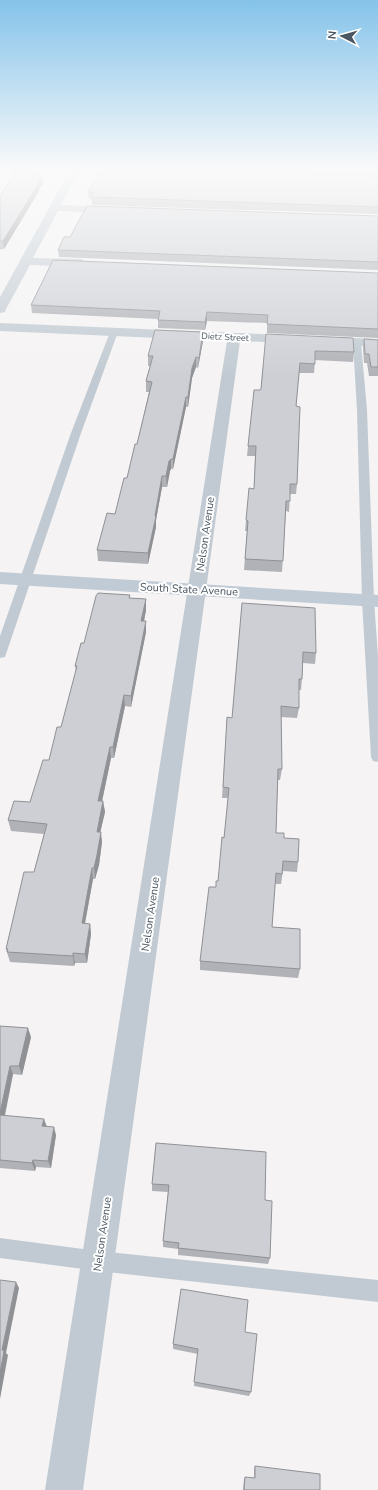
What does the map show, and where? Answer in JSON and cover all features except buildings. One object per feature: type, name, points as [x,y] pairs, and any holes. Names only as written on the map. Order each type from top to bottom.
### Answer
[{"type":"street","points":[[0,309],[38,238]]},
{"type":"street","points":[[26,261],[96,264]]},
{"type":"street","name":"Dietz Street","points":[[0,327],[378,343]]},
{"type":"street","name":"Nelson Avenue","points":[[64,1490],[234,337]]},
{"type":"street","name":"South State Avenue","points":[[0,578],[373,600]]},
{"type":"lane","points":[[0,654],[27,580],[76,433],[114,332]]},
{"type":"lane","points":[[357,342],[373,600],[378,757]]},
{"type":"lane","points":[[0,1248],[98,1261],[378,1290]]}]
